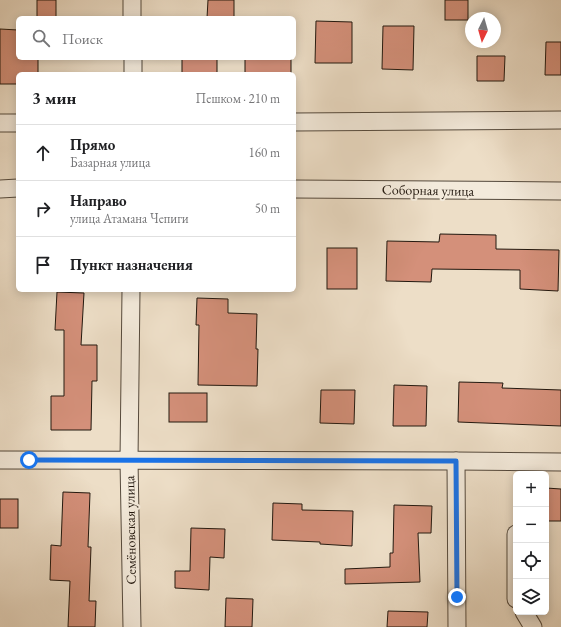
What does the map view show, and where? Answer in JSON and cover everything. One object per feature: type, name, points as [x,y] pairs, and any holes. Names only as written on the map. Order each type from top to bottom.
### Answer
[{"type":"street","points":[[132,0],[132,16]]},
{"type":"street","points":[[133,60],[133,72]]},
{"type":"street","points":[[296,122],[561,120]]},
{"type":"street","points":[[0,124],[16,123]]},
{"type":"street","points":[[0,189],[16,188]]},
{"type":"street","name":"Соборная улица","points":[[296,189],[561,191]]},
{"type":"street","name":"Семёновская улица","points":[[131,292],[129,460],[132,627]]},
{"type":"street","points":[[0,460],[456,461],[516,468],[561,462]]},
{"type":"street","points":[[456,461],[457,627]]},
{"type":"street","points":[[516,543],[516,579]]},
{"type":"street","points":[[526,615],[533,627]]},
{"type":"building","points":[[37,0],[56,0],[56,16],[37,16]]},
{"type":"building","points":[[208,0],[234,0],[234,16],[207,16]]},
{"type":"building","points":[[445,0],[468,0],[468,12],[465,12],[465,20],[445,20]]},
{"type":"building","points":[[316,21],[352,22],[352,63],[315,63]]},
{"type":"building","points":[[383,26],[414,26],[413,70],[382,69]]},
{"type":"building","points":[[0,29],[16,30],[16,60],[38,60],[38,72],[16,72],[16,84],[0,84]]},
{"type":"building","points":[[546,42],[561,42],[561,75],[545,75]]},
{"type":"building","points":[[477,56],[505,56],[504,81],[477,81]]},
{"type":"building","points":[[182,60],[217,60],[217,72],[182,72]]},
{"type":"building","points":[[245,60],[291,60],[291,72],[245,72]]},
{"type":"building","points":[[440,234],[496,235],[496,249],[559,250],[558,291],[520,289],[520,270],[432,269],[431,282],[386,281],[387,241],[439,242]]},
{"type":"building","points":[[327,248],[357,248],[357,289],[327,289]]},
{"type":"building","points":[[57,292],[84,293],[81,345],[97,345],[97,381],[92,381],[91,430],[51,430],[51,396],[64,396],[64,330],[55,330]]},
{"type":"building","points":[[197,298],[228,299],[228,313],[257,314],[257,386],[198,385],[199,325],[196,325]]},
{"type":"building","points":[[459,382],[503,383],[502,388],[561,390],[561,426],[458,422]]},
{"type":"building","points":[[394,385],[427,386],[426,426],[393,426]]},
{"type":"building","points":[[321,390],[355,390],[354,424],[320,423]]},
{"type":"building","points":[[169,393],[207,393],[207,422],[169,422]]},
{"type":"building","points":[[549,488],[561,489],[561,521],[549,521]]},
{"type":"building","points":[[63,492],[90,493],[88,547],[91,547],[89,601],[96,601],[95,627],[68,627],[70,581],[50,580],[51,545],[61,546]]},
{"type":"building","points":[[0,499],[18,499],[18,528],[0,528]]},
{"type":"building","points":[[273,503],[302,504],[302,510],[353,511],[352,546],[320,544],[320,542],[272,540]]},
{"type":"building","points":[[394,505],[432,506],[431,533],[418,533],[420,582],[345,584],[345,569],[390,567],[390,553],[393,553]]},
{"type":"building","points":[[191,528],[225,529],[224,558],[210,557],[209,590],[175,588],[175,571],[190,571]]},
{"type":"building","points":[[226,598],[253,599],[252,627],[225,627]]},
{"type":"building","points":[[388,611],[428,612],[427,627],[387,627]]},
{"type":"route","points":[[29,460],[456,461],[457,597]]}]
